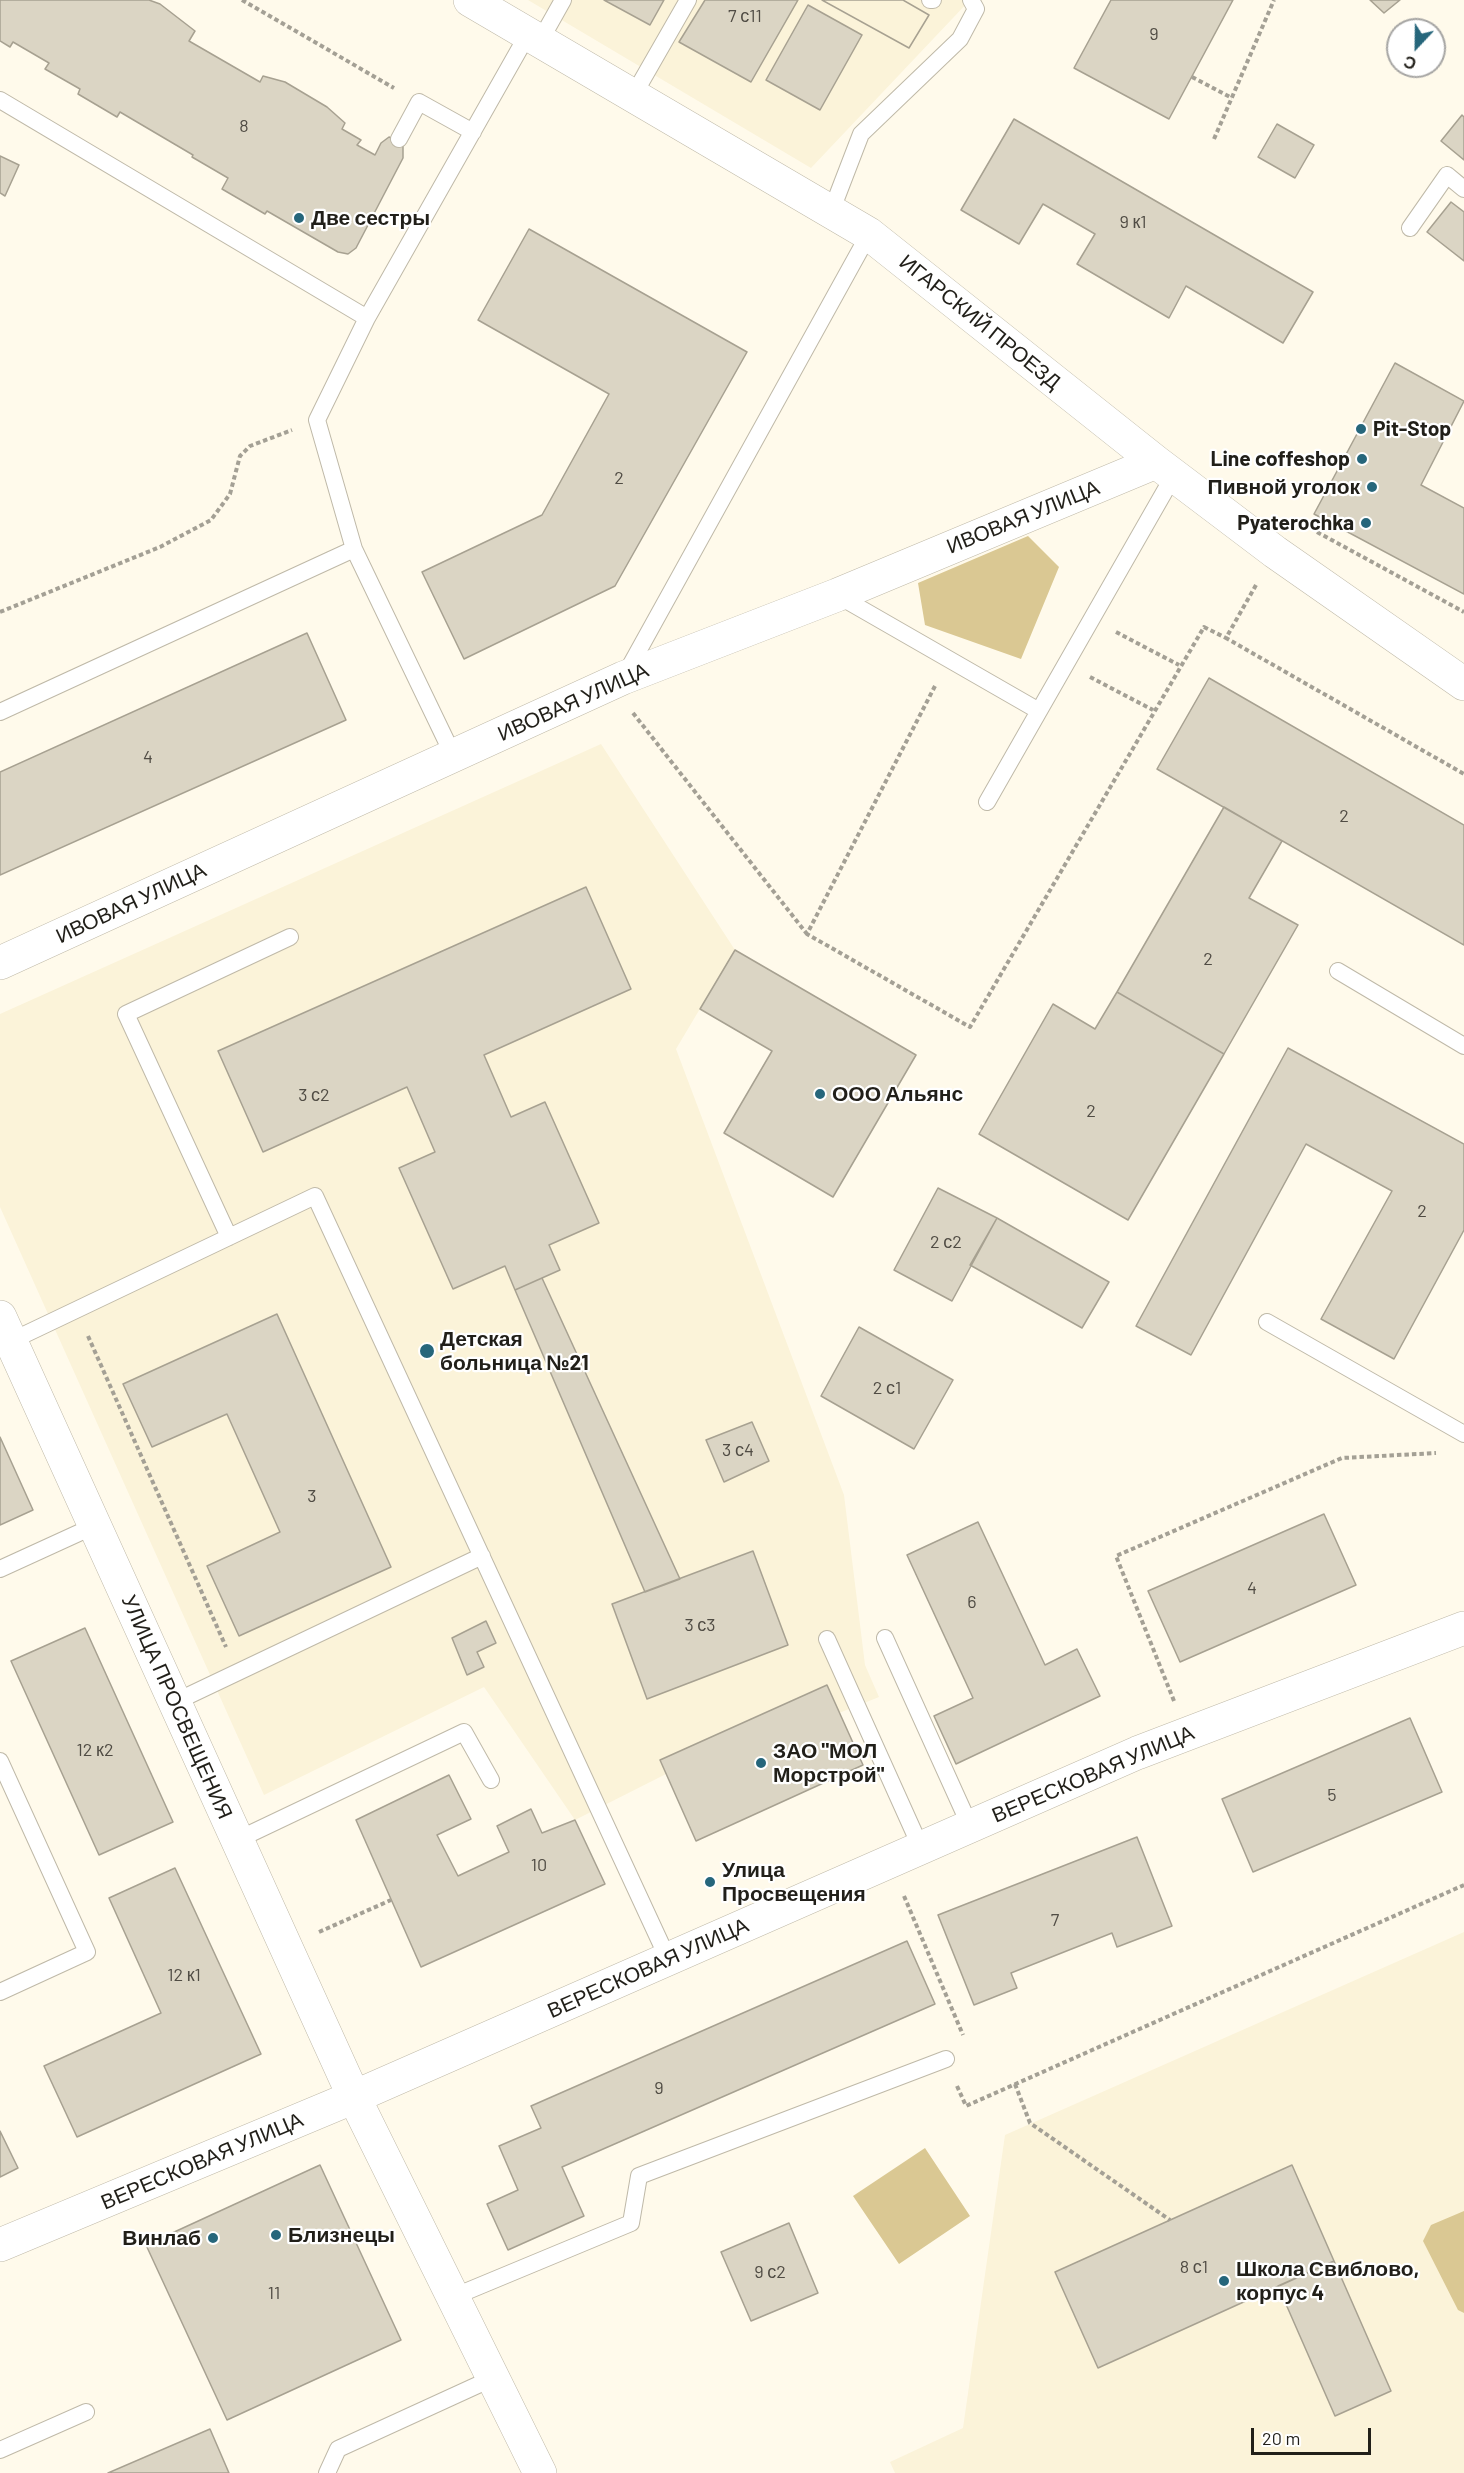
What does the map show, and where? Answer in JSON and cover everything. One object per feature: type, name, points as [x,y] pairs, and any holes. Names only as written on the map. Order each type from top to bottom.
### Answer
[{"type":"street","name":"ИГАРСКИЙ ПРОЕЗД","points":[[470,0],[869,234],[1275,552],[1464,684]]},
{"type":"street","name":"ИВОВАЯ УЛИЦА","points":[[0,963],[617,681],[1165,468]]},
{"type":"street","name":"УЛИЦА ПРОСВЕЩЕНИЯ","points":[[5,1329],[354,2097],[540,2473]]},
{"type":"street","name":"ВЕРЕСКОВАЯ УЛИЦА","points":[[0,2245],[354,2097],[970,1826],[1188,1734],[1464,1628]]},
{"type":"lane","points":[[453,755],[354,549],[317,420],[367,318],[473,132],[534,38],[563,0]]},
{"type":"lane","points":[[633,96],[688,0]]},
{"type":"lane","points":[[831,212],[861,134],[960,39],[975,9],[971,0]]},
{"type":"lane","points":[[0,99],[367,318]]},
{"type":"lane","points":[[399,139],[419,102],[473,132]]},
{"type":"lane","points":[[1410,228],[1447,175],[1464,189]]},
{"type":"lane","points":[[617,681],[869,234]]},
{"type":"lane","points":[[987,802],[1090,619],[1165,468]]},
{"type":"lane","points":[[0,712],[354,549]]},
{"type":"lane","points":[[837,595],[1039,711]]},
{"type":"lane","points":[[229,1237],[126,1014],[290,937]]},
{"type":"lane","points":[[1338,971],[1464,1046]]},
{"type":"lane","points":[[5,1329],[77,1310],[315,1196],[668,1959]]},
{"type":"lane","points":[[1267,1322],[1464,1434]]},
{"type":"lane","points":[[0,1569],[94,1526]]},
{"type":"lane","points":[[175,1702],[482,1556]]},
{"type":"lane","points":[[885,1638],[970,1826]]},
{"type":"lane","points":[[827,1639],[921,1848]]},
{"type":"lane","points":[[237,1840],[464,1732],[491,1780]]},
{"type":"lane","points":[[0,1761],[87,1952],[0,1992]]},
{"type":"lane","points":[[453,2297],[631,2223],[639,2176],[946,2059]]},
{"type":"lane","points":[[327,2473],[338,2449],[493,2378]]},
{"type":"lane","points":[[0,2450],[86,2412]]},
{"type":"path","points":[[242,0],[419,102]]},
{"type":"path","points":[[1214,139],[1275,0]]},
{"type":"path","points":[[1192,77],[1232,98]]},
{"type":"path","points":[[0,612],[160,547],[211,520],[230,494],[240,456],[250,446],[317,420]]},
{"type":"path","points":[[1226,638],[1275,552],[1298,522],[1464,612]]},
{"type":"path","points":[[1090,619],[1179,665]]},
{"type":"path","points":[[617,681],[807,934],[970,1027],[1179,665],[1204,627],[1464,774]]},
{"type":"path","points":[[807,934],[949,658]]},
{"type":"path","points":[[1065,664],[1153,710]]},
{"type":"path","points":[[77,1310],[237,1673]]},
{"type":"path","points":[[1188,1734],[1116,1556],[1342,1458],[1442,1453]]},
{"type":"path","points":[[890,1862],[971,2054],[946,2059],[966,2106],[1464,1885]]},
{"type":"path","points":[[286,1947],[391,1900]]},
{"type":"path","points":[[1015,2084],[1030,2123],[1170,2220]]},
{"type":"shaded area","points":[[528,0],[970,0],[811,168]]},
{"type":"shaded area","points":[[1028,536],[1059,567],[1021,659],[925,625],[918,583]]},
{"type":"shaded area","name":"Детская больница №21","points":[[601,744],[735,950],[676,1049],[844,1495],[865,1665],[879,1697],[839,1713],[826,1685],[660,1760],[666,1774],[575,1820],[484,1687],[264,1795],[0,1207],[0,1014]]},
{"type":"shaded area","name":"Школа Свиблово, корпус 4","points":[[1464,1932],[1464,2473],[895,2473],[890,2462],[963,2428],[1005,2135]]},
{"type":"shaded area","points":[[925,2148],[970,2216],[899,2264],[853,2196]]},
{"type":"shaded area","points":[[1464,2211],[1464,2313],[1458,2310],[1423,2241],[1431,2225]]},
{"type":"building","points":[[0,0],[149,0],[160,4],[195,31],[189,41],[260,82],[263,76],[285,82],[327,107],[345,123],[342,129],[361,140],[357,145],[375,155],[381,143],[389,137],[403,143],[403,158],[356,248],[348,254],[338,252],[267,211],[265,214],[222,189],[228,178],[120,112],[117,117],[78,94],[80,89],[45,69],[49,63],[13,42],[10,47],[0,41]]},
{"type":"building","points":[[604,0],[664,0],[650,25]]},
{"type":"building","points":[[705,0],[798,0],[751,82],[679,42]]},
{"type":"building","points":[[822,0],[903,0],[929,15],[909,48]]},
{"type":"building","points":[[822,0],[903,0],[929,15],[909,48]]},
{"type":"building","points":[[1111,0],[1233,0],[1169,119],[1074,68]]},
{"type":"building","points":[[1370,0],[1400,0],[1384,13]]},
{"type":"building","points":[[808,5],[862,35],[820,110],[766,80]]},
{"type":"building","points":[[1462,115],[1464,117],[1464,160],[1441,141]]},
{"type":"building","points":[[1014,119],[1313,292],[1283,343],[1186,286],[1169,318],[1077,264],[1095,234],[1043,204],[1019,244],[961,210]]},
{"type":"building","points":[[1277,124],[1314,145],[1295,178],[1258,157]]},
{"type":"building","points":[[0,156],[19,165],[5,196],[0,193]]},
{"type":"building","points":[[1451,202],[1464,212],[1464,261],[1427,232]]},
{"type":"building","points":[[529,229],[747,352],[615,586],[464,659],[422,572],[542,515],[609,394],[478,320]]},
{"type":"building","points":[[1395,363],[1464,401],[1421,485],[1464,508],[1464,594],[1314,514]]},
{"type":"building","points":[[307,633],[346,720],[0,875],[0,772]]},
{"type":"building","points":[[1209,678],[1464,825],[1464,945],[1157,769]]},
{"type":"building","points":[[1224,807],[1282,841],[1249,898],[1298,925],[1224,1054],[1117,992]]},
{"type":"building","points":[[586,887],[631,989],[484,1055],[511,1117],[545,1102],[599,1223],[549,1245],[560,1270],[515,1290],[505,1266],[453,1289],[399,1168],[435,1152],[407,1087],[263,1152],[218,1051]]},
{"type":"building","name":"ООО Альянс","points":[[735,950],[916,1055],[833,1197],[724,1133],[772,1051],[700,1009]]},
{"type":"building","points":[[1117,992],[1224,1054],[1128,1220],[979,1134],[1053,1004],[1095,1029]]},
{"type":"building","points":[[1288,1048],[1464,1144],[1464,1230],[1394,1359],[1321,1319],[1392,1191],[1306,1144],[1191,1355],[1136,1326]]},
{"type":"building","points":[[938,1188],[997,1218],[952,1301],[894,1270]]},
{"type":"building","points":[[997,1218],[1109,1282],[1082,1328],[970,1265]]},
{"type":"building","points":[[542,1278],[680,1579],[645,1592],[515,1290]]},
{"type":"building","points":[[277,1314],[391,1567],[239,1636],[207,1566],[280,1532],[227,1414],[152,1447],[123,1384]]},
{"type":"building","points":[[859,1327],[953,1380],[914,1449],[821,1396]]},
{"type":"building","points":[[752,1422],[769,1461],[724,1482],[706,1440]]},
{"type":"building","points":[[0,1437],[33,1510],[0,1525]]},
{"type":"building","points":[[1324,1514],[1356,1585],[1180,1662],[1148,1591]]},
{"type":"building","points":[[978,1522],[1045,1665],[1077,1649],[1100,1696],[956,1764],[934,1716],[973,1698],[907,1555]]},
{"type":"building","points":[[753,1551],[788,1645],[647,1699],[612,1604]]},
{"type":"building","points":[[486,1621],[496,1643],[477,1652],[484,1667],[467,1675],[452,1638]]},
{"type":"building","points":[[85,1628],[173,1822],[99,1855],[11,1661]]},
{"type":"building","name":"ЗАО \"МОЛ Морстрой\"","points":[[827,1685],[863,1765],[696,1841],[660,1760]]},
{"type":"building","points":[[1410,1718],[1442,1792],[1253,1872],[1222,1799]]},
{"type":"building","points":[[449,1775],[471,1819],[437,1835],[458,1876],[509,1852],[497,1826],[531,1809],[542,1833],[575,1820],[605,1884],[421,1967],[356,1820]]},
{"type":"building","points":[[1137,1837],[1172,1926],[1117,1947],[1112,1933],[1011,1973],[1017,1988],[974,2005],[938,1915]]},
{"type":"building","points":[[175,1868],[261,2054],[77,2137],[44,2066],[161,2013],[109,1898]]},
{"type":"building","points":[[907,1941],[935,2004],[562,2167],[584,2216],[508,2250],[487,2204],[518,2190],[499,2146],[541,2128],[531,2106]]},
{"type":"building","points":[[0,2131],[18,2168],[0,2177]]},
{"type":"building","points":[[320,2165],[401,2340],[227,2420],[146,2245]]},
{"type":"building","points":[[1292,2165],[1334,2261],[1098,2368],[1055,2272]]},
{"type":"building","points":[[789,2223],[818,2293],[751,2321],[721,2252]]},
{"type":"building","points":[[1334,2261],[1391,2391],[1335,2416],[1278,2286]]},
{"type":"building","points":[[210,2429],[229,2473],[108,2473]]},
{"type":"place","name":"Две сестры","points":[[299,218]]},
{"type":"place","name":"Pit-Stop","points":[[1361,429]]},
{"type":"place","name":"Line coffeshop","points":[[1362,459]]},
{"type":"place","name":"Пивной уголок","points":[[1372,487]]},
{"type":"place","name":"Pyaterochka","points":[[1366,523]]},
{"type":"place","name":"ООО Альянс","points":[[820,1094]]},
{"type":"place","name":"Детская больница №21","points":[[427,1351]]},
{"type":"place","name":"ЗАО \"МОЛ Морстрой\"","points":[[761,1763]]},
{"type":"place","name":"Улица Просвещения","points":[[710,1882]]},
{"type":"place","name":"Близнецы","points":[[276,2235]]},
{"type":"place","name":"Винлаб","points":[[213,2238]]},
{"type":"place","name":"Школа Свиблово, корпус 4","points":[[1224,2281]]}]
